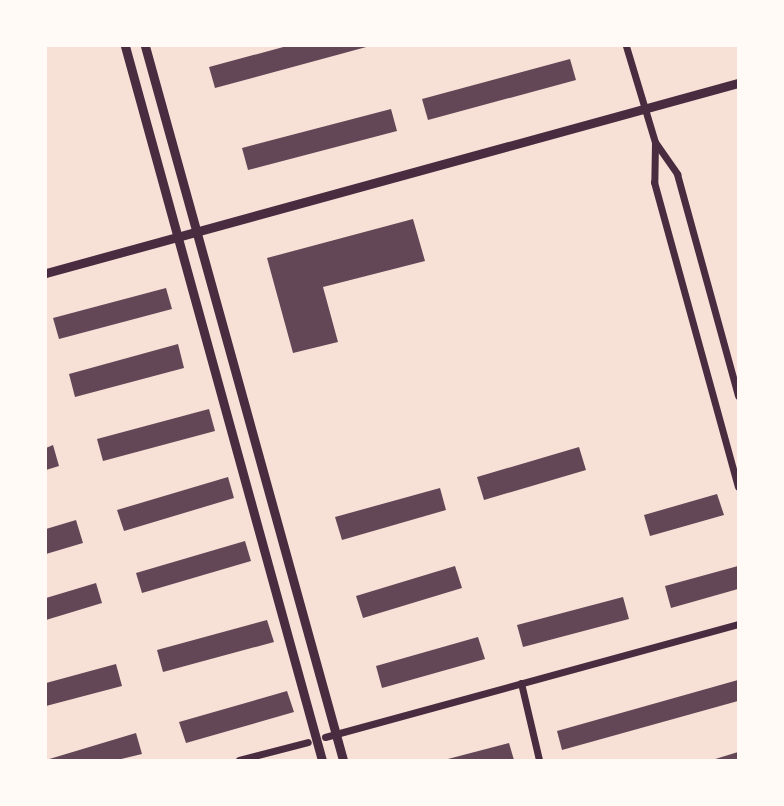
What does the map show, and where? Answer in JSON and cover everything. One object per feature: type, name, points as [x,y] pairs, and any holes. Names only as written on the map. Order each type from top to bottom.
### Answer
[{"type":"street","points":[[125,46],[322,761]]},
{"type":"street","points":[[145,46],[343,761]]},
{"type":"street","points":[[626,46],[655,142],[654,182],[738,487]]},
{"type":"street","points":[[46,272],[738,83]]},
{"type":"street","points":[[655,142],[677,174],[738,396]]},
{"type":"street","points":[[325,737],[738,624]]},
{"type":"street","points":[[521,684],[539,761]]},
{"type":"street","points":[[239,761],[308,741]]},
{"type":"building","points":[[287,46],[370,46],[215,88],[209,67]]},
{"type":"building","points":[[570,59],[576,80],[428,120],[422,99]]},
{"type":"building","points":[[391,109],[397,131],[248,170],[242,148]]},
{"type":"building","points":[[413,219],[425,261],[323,287],[338,342],[293,353],[267,258]]},
{"type":"building","points":[[166,288],[172,309],[59,339],[53,318]]},
{"type":"building","points":[[178,344],[184,368],[75,397],[69,374]]},
{"type":"building","points":[[209,409],[215,431],[103,461],[97,439]]},
{"type":"building","points":[[53,445],[59,466],[46,470],[46,448]]},
{"type":"building","points":[[579,447],[586,470],[484,500],[477,477]]},
{"type":"building","points":[[228,477],[234,498],[124,531],[117,510]]},
{"type":"building","points":[[440,488],[446,510],[342,540],[335,517]]},
{"type":"building","points":[[717,494],[724,515],[650,536],[644,515]]},
{"type":"building","points":[[76,520],[83,543],[46,554],[46,529]]},
{"type":"building","points":[[245,541],[251,561],[142,593],[136,573]]},
{"type":"building","points":[[455,566],[462,588],[363,618],[356,596]]},
{"type":"building","points":[[738,566],[738,589],[671,608],[665,586]]},
{"type":"building","points":[[96,583],[102,603],[46,620],[46,598]]},
{"type":"building","points":[[623,597],[629,619],[523,647],[517,625]]},
{"type":"building","points":[[267,620],[274,642],[163,672],[157,650]]},
{"type":"building","points":[[478,637],[485,659],[382,688],[376,666]]},
{"type":"building","points":[[116,664],[122,686],[46,706],[46,683]]},
{"type":"building","points":[[738,680],[738,701],[562,750],[557,731]]},
{"type":"building","points":[[287,691],[294,712],[186,743],[179,722]]},
{"type":"building","points":[[136,733],[142,754],[117,760],[46,760]]},
{"type":"building","points":[[509,743],[514,760],[444,760]]},
{"type":"building","points":[[738,752],[738,760],[712,760]]}]
